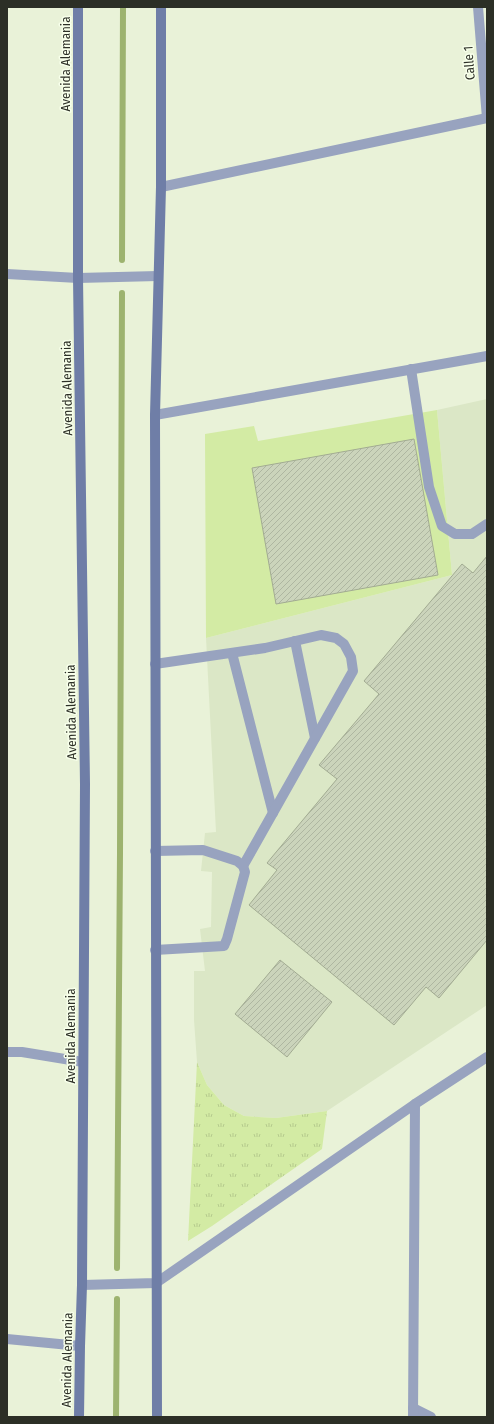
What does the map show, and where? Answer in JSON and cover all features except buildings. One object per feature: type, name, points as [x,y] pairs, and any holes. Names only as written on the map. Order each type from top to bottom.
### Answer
[{"type":"main road","name":"Avenida Alemania","points":[[78,7],[78,278],[85,784],[82,1285],[79,1417]]},
{"type":"main road","points":[[157,1417],[155,415],[161,187],[161,7]]},
{"type":"street","name":"Calle 1","points":[[478,7],[487,118]]},
{"type":"street","points":[[161,187],[487,118]]},
{"type":"street","points":[[7,274],[78,278],[158,276]]},
{"type":"street","points":[[155,415],[487,356]]},
{"type":"street","points":[[410,370],[429,487],[442,526],[455,534],[472,534],[487,524]]},
{"type":"street","points":[[155,664],[265,648],[321,635],[336,638],[344,644],[350,657],[353,671],[243,866]]},
{"type":"street","points":[[295,641],[315,738]]},
{"type":"street","points":[[232,653],[273,813]]},
{"type":"street","points":[[155,852],[203,850],[237,861],[243,866],[245,872],[224,946],[155,950]]},
{"type":"street","points":[[7,1052],[22,1052],[83,1062]]},
{"type":"street","points":[[82,1285],[156,1283],[415,1104],[487,1057]]},
{"type":"street","points":[[415,1104],[413,1412],[431,1417]]},
{"type":"street","points":[[7,1340],[80,1346]]},
{"type":"shaded area","points":[[487,399],[487,1005],[327,1111],[276,1118],[244,1116],[224,1105],[207,1085],[197,1062],[194,1020],[194,971],[205,971],[200,929],[211,927],[212,872],[201,871],[205,833],[216,832],[206,638],[452,575],[437,410]]},
{"type":"green space","points":[[437,410],[452,575],[206,638],[205,434],[254,426],[258,441]]},
{"type":"green space","points":[[197,1062],[207,1085],[224,1105],[244,1116],[276,1118],[327,1111],[322,1149],[212,1226],[188,1241]]},
{"type":"waterway","points":[[122,260],[123,7]]},
{"type":"waterway","points":[[117,1268],[122,293]]},
{"type":"waterway","points":[[116,1417],[117,1299]]}]
